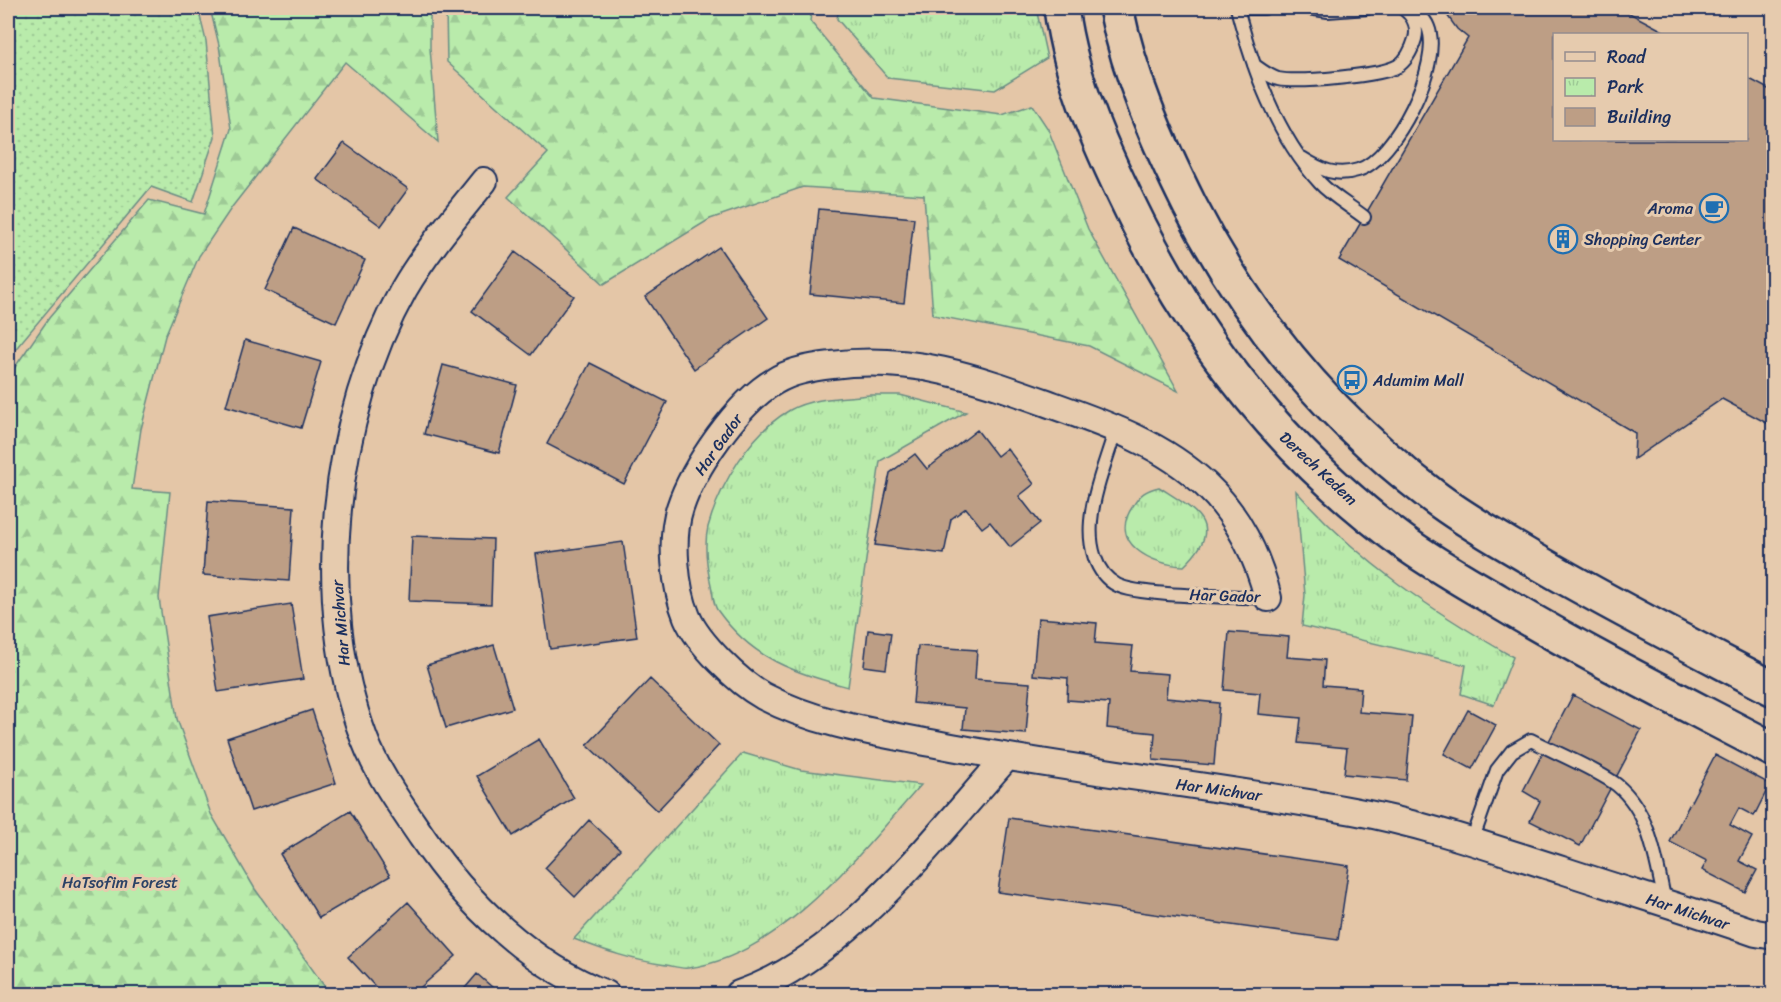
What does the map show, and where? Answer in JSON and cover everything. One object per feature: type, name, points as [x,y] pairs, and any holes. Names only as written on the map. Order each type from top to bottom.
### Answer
[{"type":"main road","name":"Derech Kedem","points":[[1061,8],[1071,60],[1092,122],[1124,195],[1180,299],[1222,363],[1266,418],[1351,499],[1402,541],[1549,631],[1773,750]]},
{"type":"main road","points":[[1116,8],[1124,46],[1142,103],[1197,220],[1226,271],[1266,332],[1306,381],[1387,459],[1434,497],[1575,584],[1773,689]]},
{"type":"street","name":"Har Michvar","points":[[484,181],[405,288],[380,339],[358,400],[344,463],[335,551],[337,609],[344,674],[364,739],[397,801],[436,860],[484,912],[536,955],[576,983],[606,994]]},
{"type":"street","name":"Har Gador","points":[[1006,758],[852,728],[798,711],[760,694],[705,644],[687,618],[673,544],[680,508],[698,468],[749,401],[776,380],[813,367],[869,360],[926,365],[986,381],[1116,428],[1168,455],[1208,486],[1240,527],[1261,569],[1268,598]]},
{"type":"street","name":"Har Michvar","points":[[1006,758],[1360,812],[1472,841],[1756,933],[1773,936]]},
{"type":"street","points":[[739,994],[786,971],[824,948],[891,886],[1006,758]]},
{"type":"lane","points":[[1237,8],[1254,65],[1283,132],[1321,183],[1364,217]]},
{"type":"lane","points":[[1244,8],[1263,8]]},
{"type":"lane","points":[[1308,8],[1328,11],[1367,8]]},
{"type":"lane","points":[[1254,65],[1276,78],[1296,80],[1381,73],[1405,60],[1416,36],[1415,22],[1403,8]]},
{"type":"lane","points":[[1302,158],[1324,171],[1338,174],[1359,170],[1388,149],[1407,117],[1432,56],[1428,28],[1423,18],[1403,8]]},
{"type":"lane","name":"Har Gador","points":[[1116,428],[1091,519],[1091,544],[1100,571],[1118,585],[1153,591],[1268,598]]},
{"type":"lane","points":[[1472,841],[1497,770],[1512,752],[1531,740],[1616,785],[1638,808],[1651,841],[1666,904]]},
{"type":"green space","points":[[8,8],[198,8],[206,41],[215,137],[193,202],[151,187],[8,358]]},
{"type":"green space","name":"HaTsofim Forest","points":[[210,8],[430,8],[430,48],[438,142],[345,62],[232,207],[199,256],[165,336],[141,429],[132,489],[170,492],[159,598],[177,719],[211,814],[255,889],[330,994],[8,994],[8,377],[49,318],[149,200],[204,214],[231,129],[219,45]]},
{"type":"green space","points":[[446,8],[812,8],[810,21],[874,98],[1002,115],[1032,105],[1048,129],[1088,229],[1178,391],[1089,346],[933,315],[924,195],[803,187],[710,219],[604,284],[508,197],[548,153],[447,62]]},
{"type":"green space","points":[[839,8],[1036,8],[1047,58],[995,90],[888,78],[837,19]]},
{"type":"green space","points":[[900,395],[966,412],[880,461],[848,687],[810,676],[776,662],[760,653],[731,628],[714,603],[707,564],[706,541],[708,527],[720,494],[739,461],[762,432],[790,410],[799,406],[829,399]]},
{"type":"green space","points":[[1159,487],[1195,512],[1205,529],[1197,552],[1184,566],[1172,565],[1147,556],[1129,541],[1126,519],[1133,506],[1138,498],[1147,491]]},
{"type":"green space","points":[[1296,491],[1346,541],[1397,583],[1453,621],[1513,657],[1494,705],[1461,694],[1466,665],[1302,626],[1305,595]]},
{"type":"green space","points":[[743,753],[801,770],[921,785],[846,869],[817,897],[756,944],[723,959],[680,968],[630,958],[574,939]]},
{"type":"building","name":"Shopping Center","points":[[1442,8],[1620,8],[1667,33],[1553,33],[1553,141],[1748,141],[1748,78],[1774,92],[1774,427],[1722,399],[1634,459],[1635,433],[1339,260],[1468,38],[1457,29]]},
{"type":"building","points":[[344,143],[408,189],[381,226],[317,179]]},
{"type":"building","points":[[819,209],[914,218],[904,303],[810,294]]},
{"type":"building","points":[[294,228],[365,260],[336,323],[265,290]]},
{"type":"building","points":[[719,247],[768,318],[694,369],[645,297]]},
{"type":"building","points":[[515,252],[574,296],[531,355],[472,311]]},
{"type":"building","points":[[245,340],[321,362],[301,428],[226,406]]},
{"type":"building","points":[[590,363],[667,402],[624,484],[547,444]]},
{"type":"building","points":[[443,365],[517,385],[499,453],[424,434]]},
{"type":"building","points":[[977,430],[997,456],[1007,448],[1034,484],[1019,496],[1040,523],[1010,547],[990,522],[982,528],[966,508],[951,519],[944,554],[875,545],[890,473],[915,454],[927,469]]},
{"type":"building","points":[[208,501],[294,507],[289,581],[203,575]]},
{"type":"building","points":[[412,536],[493,539],[491,604],[409,601]]},
{"type":"building","points":[[623,542],[637,637],[550,649],[536,554]]},
{"type":"building","points":[[291,604],[303,679],[218,692],[207,617]]},
{"type":"building","points":[[1038,618],[1097,623],[1095,643],[1133,646],[1130,671],[1168,674],[1166,698],[1219,703],[1214,765],[1153,760],[1155,733],[1107,728],[1109,703],[1067,700],[1068,678],[1033,675]]},
{"type":"building","points":[[868,630],[891,633],[886,669],[864,666]]},
{"type":"building","points":[[1229,632],[1289,637],[1287,657],[1325,660],[1323,685],[1361,688],[1359,712],[1412,716],[1406,780],[1344,774],[1347,748],[1298,743],[1301,718],[1258,714],[1260,693],[1224,690]]},
{"type":"building","points":[[494,645],[513,708],[446,728],[427,665]]},
{"type":"building","points":[[918,646],[977,650],[975,679],[1030,683],[1026,734],[963,729],[965,708],[913,703]]},
{"type":"building","points":[[650,679],[719,745],[657,811],[587,745]]},
{"type":"building","points":[[1573,695],[1641,730],[1580,846],[1530,821],[1540,801],[1523,791]]},
{"type":"building","points":[[312,710],[336,783],[251,811],[227,738]]},
{"type":"building","points":[[1468,710],[1496,725],[1472,769],[1444,754]]},
{"type":"building","points":[[539,739],[574,798],[513,836],[477,776]]},
{"type":"building","points":[[1715,755],[1770,784],[1754,816],[1739,808],[1730,825],[1752,837],[1739,861],[1757,870],[1745,892],[1702,870],[1707,861],[1670,842]]},
{"type":"building","points":[[350,811],[390,876],[319,918],[280,854]]},
{"type":"building","points":[[1009,818],[1349,866],[1338,940],[998,892]]},
{"type":"building","points":[[589,820],[620,849],[575,897],[545,868]]},
{"type":"building","points":[[408,902],[456,956],[413,994],[382,994],[348,957]]},
{"type":"building","points":[[477,974],[500,994],[460,994]]},
{"type":"place","name":"Aroma","points":[[1714,208]]},
{"type":"place","name":"Shopping Center","points":[[1563,239]]},
{"type":"place","name":"Adumim Mall","points":[[1352,380]]}]
